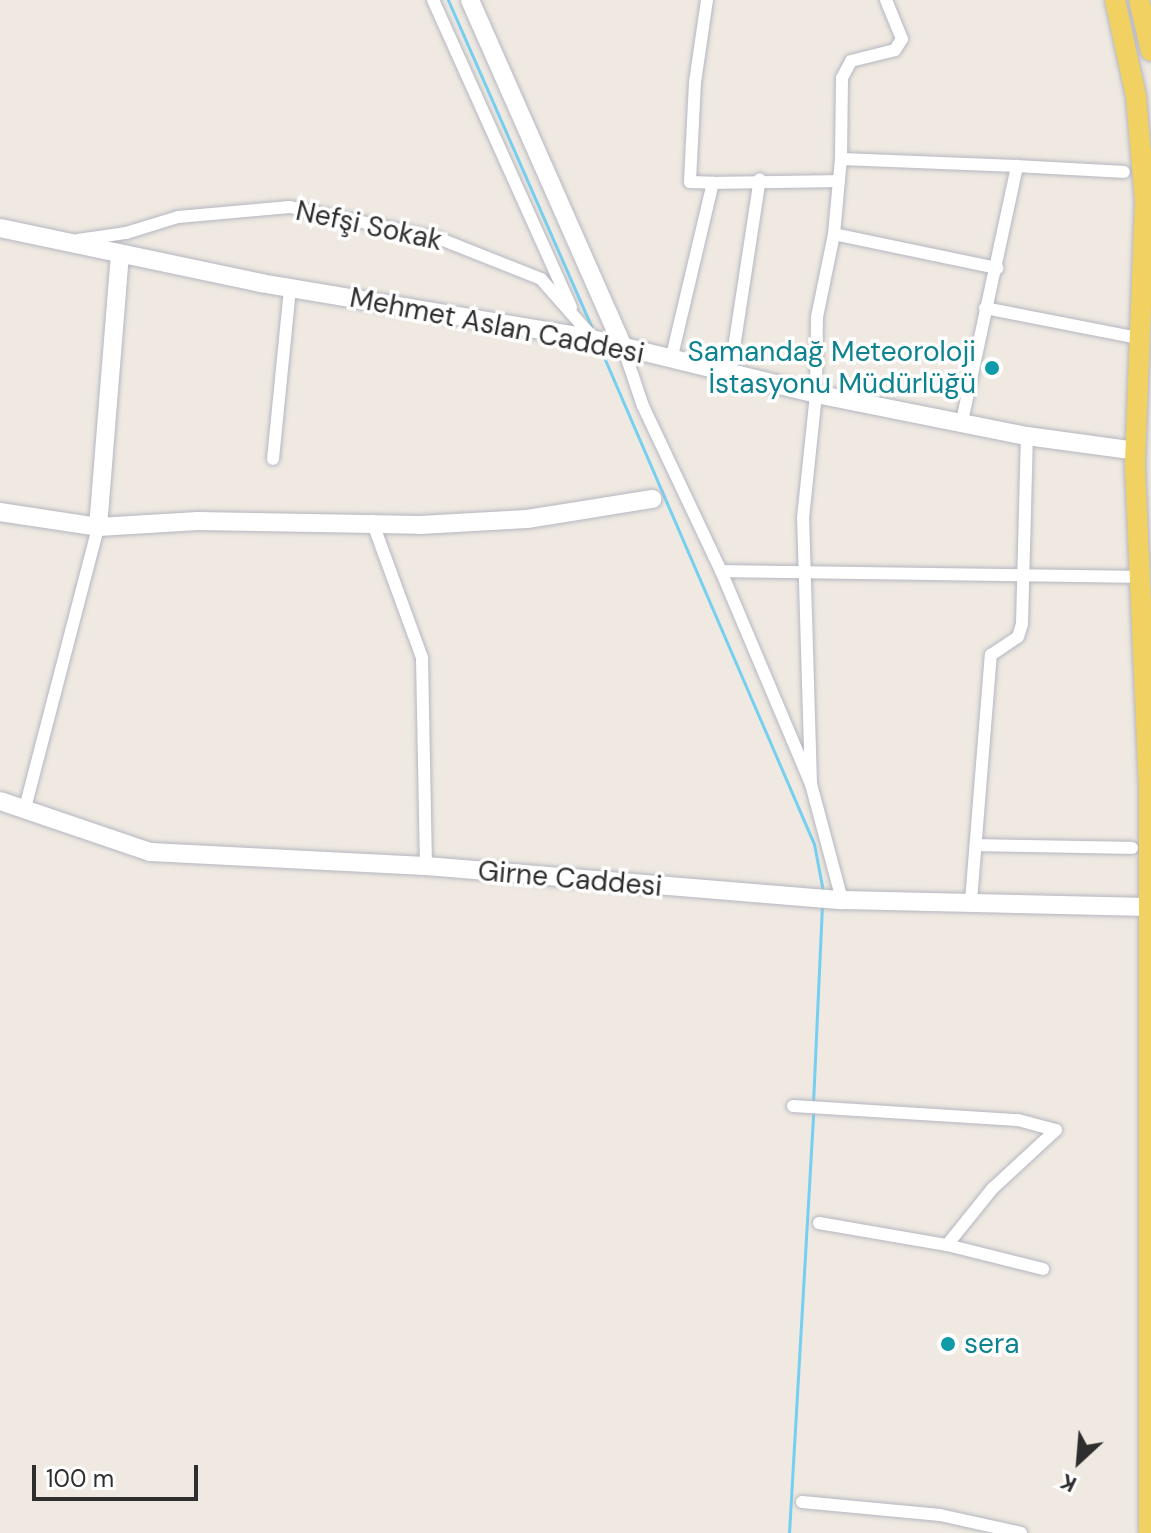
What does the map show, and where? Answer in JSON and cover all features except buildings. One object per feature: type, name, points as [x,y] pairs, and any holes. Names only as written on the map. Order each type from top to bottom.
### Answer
[{"type":"main road","points":[[1115,0],[1136,96],[1142,154],[1143,339],[1136,451],[1142,577],[1149,907],[1149,1533]]},
{"type":"main road","points":[[1139,0],[1151,51]]},
{"type":"main road","points":[[1151,434],[1136,451],[1138,465],[1151,475]]},
{"type":"street","points":[[433,0],[576,318]]},
{"type":"street","points":[[470,0],[623,347],[643,406],[721,571],[811,784],[842,900]]},
{"type":"street","points":[[707,0],[695,82],[690,182],[760,179],[839,181]]},
{"type":"street","points":[[811,784],[808,570],[803,518],[816,394],[817,317],[834,234],[841,159],[842,78],[851,61],[895,50],[902,39],[886,0]]},
{"type":"street","points":[[841,159],[1124,172]]},
{"type":"street","points":[[962,421],[1017,166]]},
{"type":"street","points":[[730,374],[760,179]]},
{"type":"street","points":[[671,360],[713,183]]},
{"type":"street","name":"Nefşi Sokak","points":[[60,242],[126,233],[178,217],[290,207],[438,238],[541,279],[598,344]]},
{"type":"street","name":"Mehmet Aslan Caddesi","points":[[0,228],[290,288],[583,337],[598,344],[623,347],[816,394],[1027,436],[1136,451]]},
{"type":"street","points":[[834,234],[997,268]]},
{"type":"street","points":[[25,808],[98,527],[120,255]]},
{"type":"street","points":[[273,459],[290,288]]},
{"type":"street","points":[[985,308],[1143,339]]},
{"type":"street","points":[[971,901],[991,655],[1020,634],[1025,572],[1027,436]]},
{"type":"street","points":[[0,512],[98,527],[372,521],[420,525],[527,519],[652,499]]},
{"type":"street","points":[[372,521],[422,658],[426,866]]},
{"type":"street","points":[[721,571],[1025,572],[1142,577]]},
{"type":"street","name":"Girne Caddesi","points":[[0,801],[150,852],[426,866],[842,900],[1149,907]]},
{"type":"street","points":[[976,845],[1132,848]]},
{"type":"street","points":[[793,1106],[1018,1120],[1056,1130],[992,1189],[947,1245]]},
{"type":"street","points":[[819,1223],[947,1245],[1043,1269]]},
{"type":"street","points":[[802,1502],[940,1515],[1021,1533]]},
{"type":"waterway","points":[[448,0],[591,326]]},
{"type":"waterway","points":[[600,348],[814,844],[823,891]]},
{"type":"waterway","points":[[813,1103],[822,907]]},
{"type":"waterway","points":[[789,1533],[813,1111]]},
{"type":"place","name":"Samandağ Meteoroloji İstasyonu Müdürlüğü","points":[[992,368]]},
{"type":"place","name":"sera","points":[[948,1344]]}]
